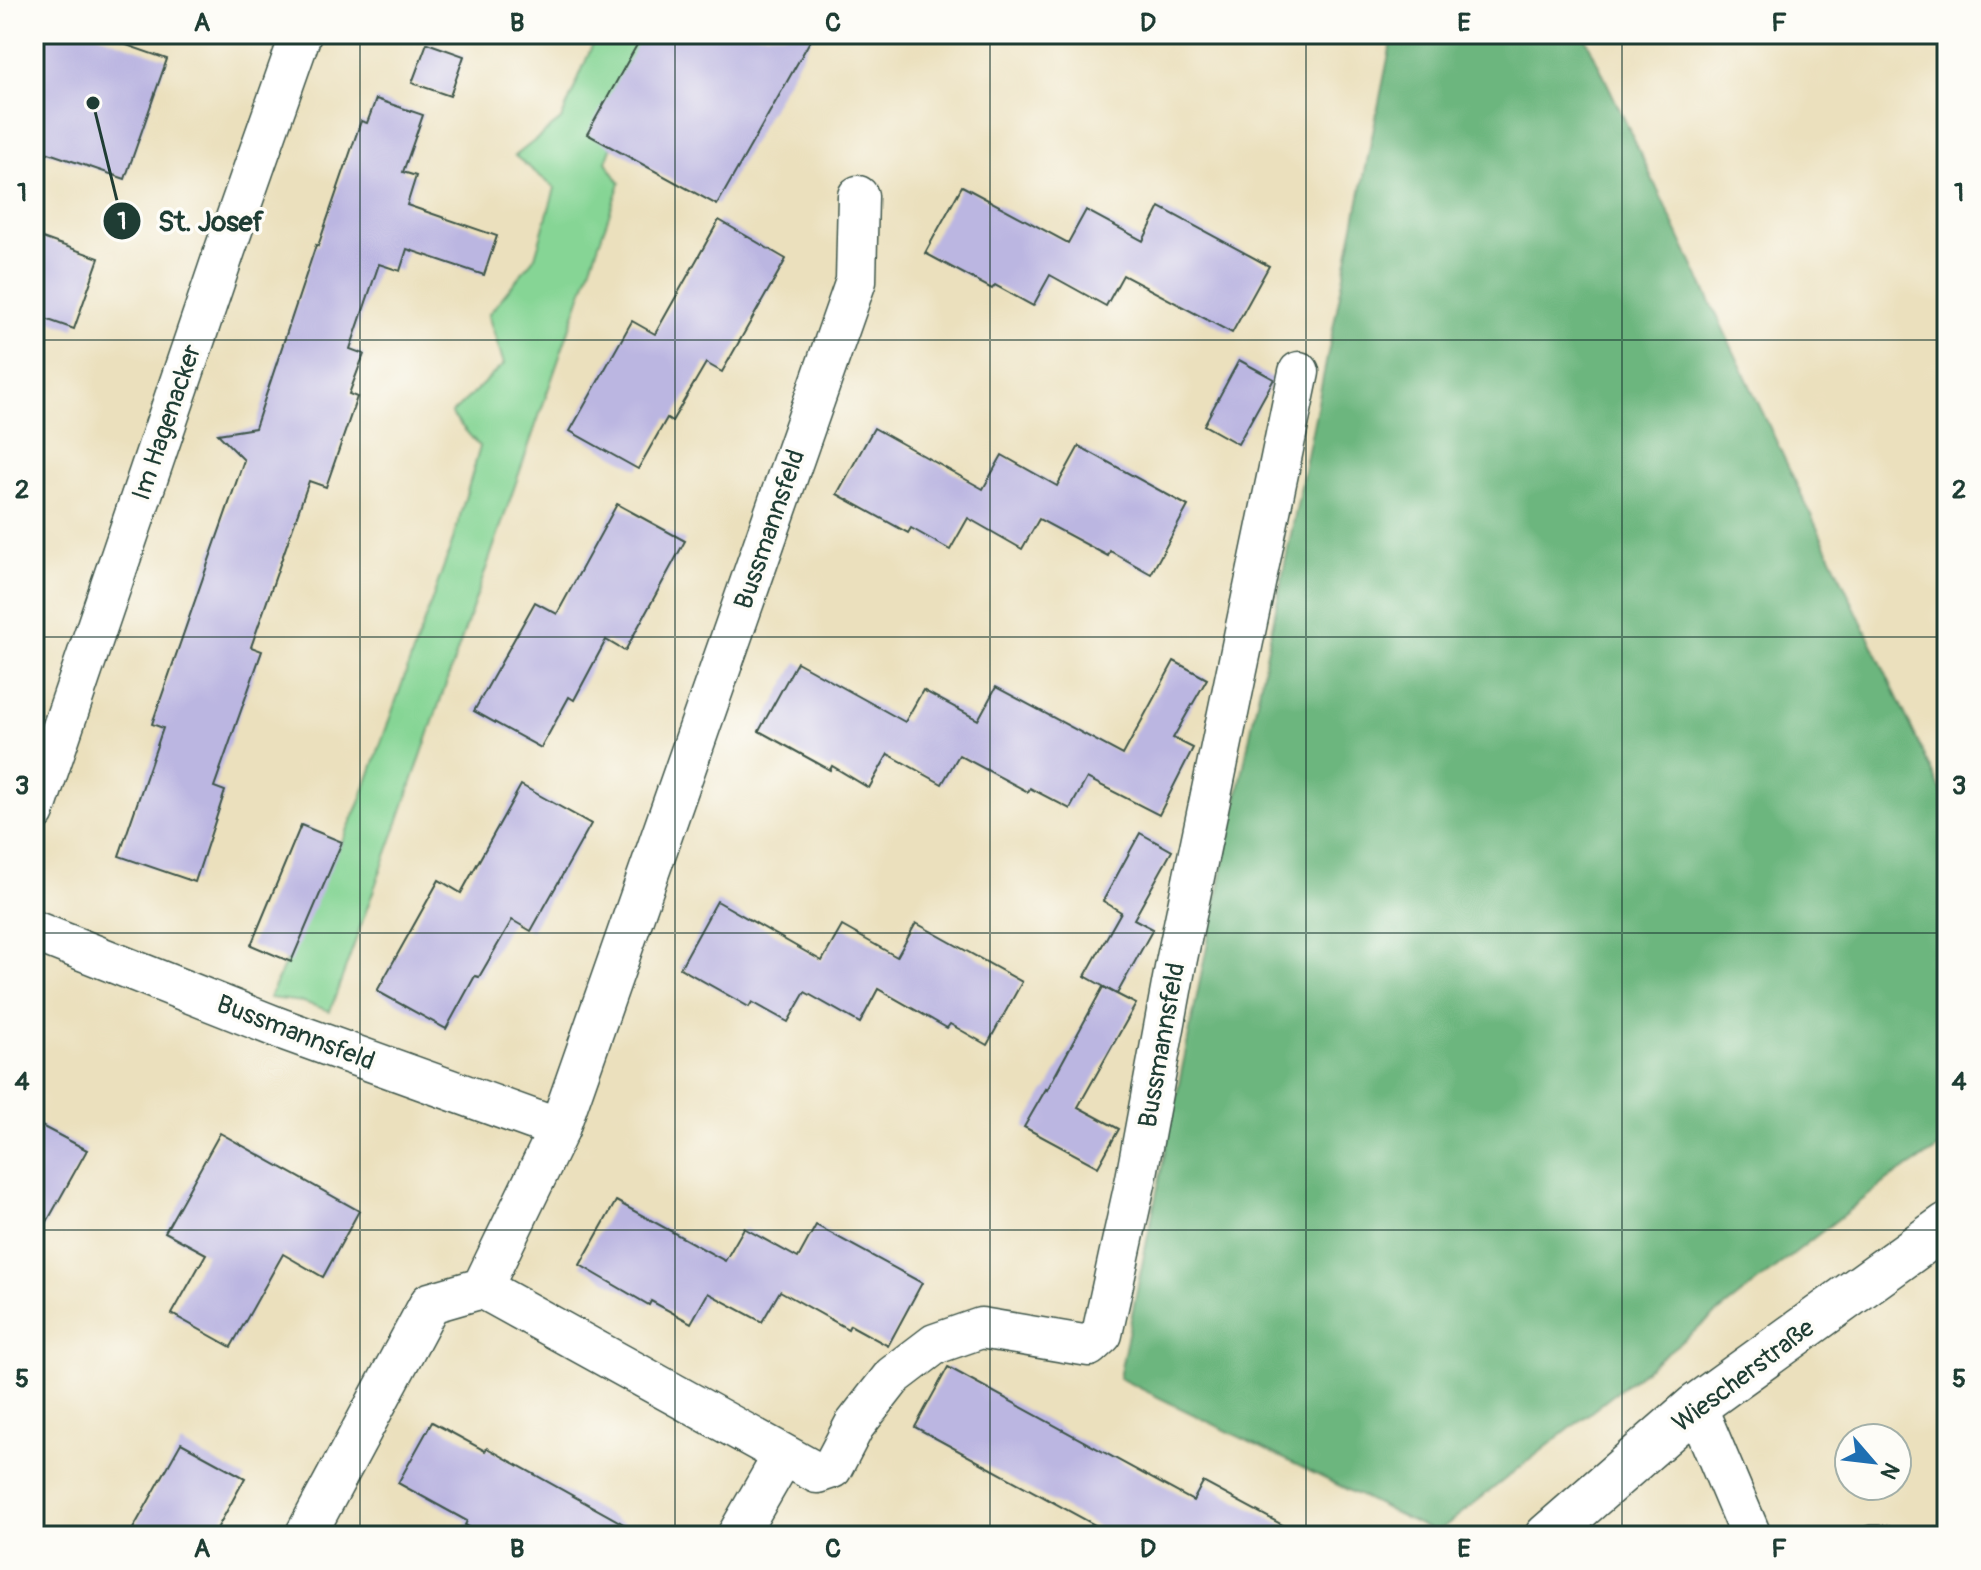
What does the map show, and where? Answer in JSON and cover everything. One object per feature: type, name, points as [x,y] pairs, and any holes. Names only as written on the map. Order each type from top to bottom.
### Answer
[{"type":"main road","name":"Wiescherstraße","points":[[1547,1536],[1696,1406],[1947,1225]]},
{"type":"street","name":"Im Hagenacker","points":[[34,812],[219,265],[301,34]]},
{"type":"street","name":"Bussmannsfeld","points":[[858,196],[856,281],[559,1129],[482,1288],[817,1473],[832,1468],[854,1426],[893,1376],[935,1344],[981,1328],[1089,1346],[1102,1334],[1299,372]]},
{"type":"street","name":"Bussmannsfeld","points":[[34,931],[279,1028],[559,1129]]},
{"type":"street","points":[[305,1536],[430,1303],[482,1288]]},
{"type":"street","points":[[1696,1406],[1751,1536]]},
{"type":"street","points":[[737,1536],[783,1456]]},
{"type":"lane","points":[[1870,1536],[1885,1536]]},
{"type":"green space","points":[[597,34],[652,34],[606,162],[620,183],[330,1011],[303,1002],[269,998],[359,805],[452,543],[480,447],[451,414],[504,364],[488,315],[535,257],[555,188],[515,156],[561,120]]},
{"type":"green space","points":[[1393,34],[1584,34],[1947,803],[1947,1143],[1888,1180],[1436,1533],[1119,1378]]},
{"type":"building","points":[[34,34],[95,34],[167,59],[125,179],[34,148]]},
{"type":"building","points":[[643,34],[814,34],[717,205],[587,134]]},
{"type":"building","points":[[427,43],[464,56],[450,96],[412,83]]},
{"type":"building","points":[[376,99],[423,115],[403,172],[416,176],[407,205],[497,236],[484,275],[407,249],[400,271],[379,264],[350,349],[364,354],[349,394],[357,397],[326,487],[309,481],[251,647],[262,651],[214,787],[225,791],[195,882],[119,856],[163,728],[152,724],[244,460],[218,434],[255,428],[361,121],[367,123]]},
{"type":"building","points":[[962,186],[1068,243],[1086,210],[1143,241],[1160,207],[1269,266],[1232,333],[1123,275],[1106,306],[1050,275],[1033,306],[995,285],[992,289],[925,253]]},
{"type":"building","points":[[719,220],[786,259],[722,372],[706,363],[672,421],[667,418],[638,469],[570,431],[632,321],[655,334]]},
{"type":"building","points":[[34,235],[99,258],[74,329],[34,315]]},
{"type":"building","points":[[1239,360],[1274,379],[1238,444],[1204,425]]},
{"type":"building","points":[[874,428],[983,489],[1002,455],[1057,486],[1079,446],[1188,506],[1151,574],[1110,551],[1108,556],[1039,519],[1022,549],[968,518],[950,550],[911,528],[908,533],[837,494]]},
{"type":"building","points":[[617,504],[685,541],[625,651],[606,640],[574,700],[569,697],[541,748],[474,711],[535,602],[557,614]]},
{"type":"building","points":[[1174,661],[1207,679],[1173,738],[1193,748],[1159,815],[1087,778],[1070,809],[1030,788],[1028,792],[959,755],[942,784],[888,754],[869,788],[832,766],[830,770],[759,731],[797,662],[905,722],[923,690],[978,720],[996,687],[1123,755]]},
{"type":"building","points":[[521,785],[591,824],[531,931],[512,920],[479,977],[475,976],[446,1029],[377,991],[439,880],[461,893]]},
{"type":"building","points":[[301,825],[342,842],[291,962],[251,945]]},
{"type":"building","points":[[1140,833],[1172,851],[1134,919],[1153,929],[1117,994],[1085,976],[1121,912],[1103,901]]},
{"type":"building","points":[[717,901],[822,961],[842,926],[897,957],[916,923],[1022,982],[987,1045],[950,1024],[947,1028],[878,989],[860,1023],[805,992],[788,1022],[752,1002],[749,1007],[680,968]]},
{"type":"building","points":[[1103,987],[1136,1004],[1078,1107],[1119,1129],[1098,1167],[1024,1127]]},
{"type":"building","points":[[34,1122],[87,1150],[34,1245]]},
{"type":"building","points":[[220,1133],[359,1211],[323,1277],[283,1254],[231,1347],[172,1314],[206,1254],[165,1232]]},
{"type":"building","points":[[616,1201],[725,1261],[744,1228],[798,1258],[816,1225],[922,1283],[888,1346],[850,1325],[848,1329],[780,1291],[762,1322],[708,1293],[691,1323],[651,1301],[649,1305],[580,1265]]},
{"type":"building","points":[[948,1367],[1193,1501],[1203,1482],[1303,1536],[1115,1536],[915,1427]]},
{"type":"building","points":[[432,1422],[485,1451],[487,1448],[645,1536],[485,1536],[465,1525],[467,1521],[398,1483]]},
{"type":"building","points":[[181,1443],[245,1478],[213,1536],[129,1536]]},
{"type":"place","name":"St. Josef","points":[[93,103]]}]
